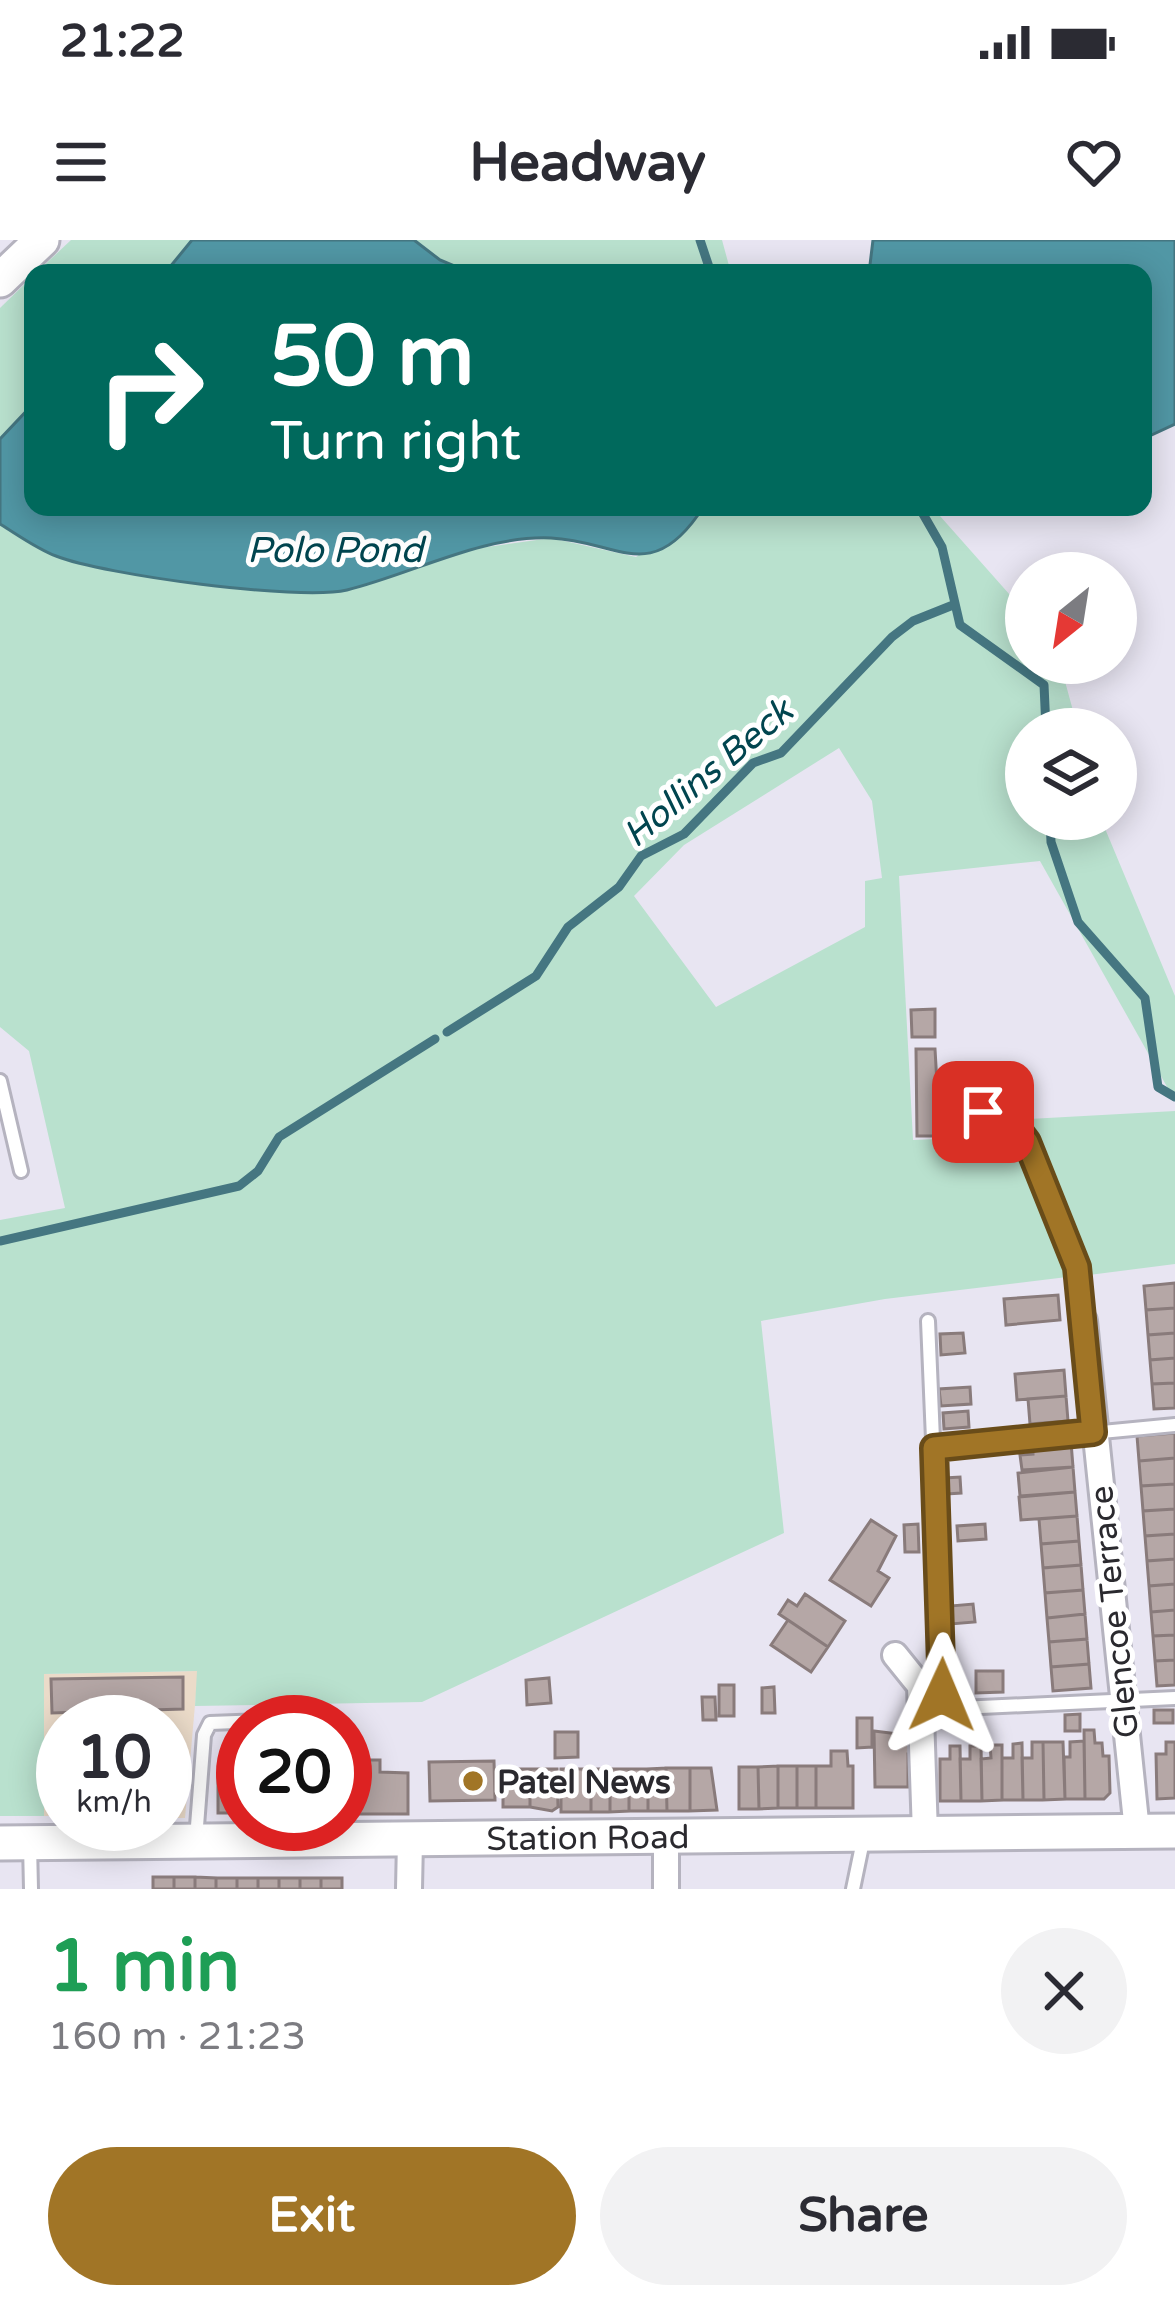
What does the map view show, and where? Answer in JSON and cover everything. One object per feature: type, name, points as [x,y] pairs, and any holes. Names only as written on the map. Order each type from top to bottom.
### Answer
[{"type":"street","points":[[0,280],[42,240]]},
{"type":"street","name":"Glencoe Terrace","points":[[1084,1321],[1137,1831]]},
{"type":"street","points":[[895,1655],[920,1685],[925,1834]]},
{"type":"street","name":"Station Road","points":[[192,1840],[1175,1831]]},
{"type":"street","points":[[666,1834],[666,1889]]},
{"type":"street","points":[[410,1840],[410,1889]]},
{"type":"lane","points":[[0,1081],[21,1171]]},
{"type":"lane","points":[[983,1112],[1015,1126],[1027,1142],[1077,1267],[1084,1321]]},
{"type":"lane","points":[[928,1321],[944,1700],[960,1708],[1175,1698]]},
{"type":"lane","points":[[934,1448],[1175,1425]]},
{"type":"lane","points":[[196,1841],[204,1735],[210,1723],[216,1723]]},
{"type":"lane","points":[[853,1889],[864,1835]]},
{"type":"lane","points":[[15,1843],[31,1889]]},
{"type":"shaded area","points":[[198,1671],[192,1739],[192,1695],[41,1695],[40,1674]]},
{"type":"green space","points":[[71,240],[192,240],[172,264],[46,264]]},
{"type":"green space","points":[[414,240],[722,240],[729,264],[450,264]]},
{"type":"green space","points":[[24,285],[24,414],[0,439],[0,308]]},
{"type":"green space","points":[[696,516],[940,516],[1005,589],[1005,684],[1066,684],[1072,708],[1005,708],[1005,840],[1110,840],[1175,996],[1175,1101],[1040,861],[899,876],[913,1140],[1013,1136],[1067,1277],[885,1299],[761,1321],[784,1533],[422,1702],[372,1703],[372,1695],[216,1695],[216,1706],[195,1706],[197,1671],[44,1674],[44,1695],[36,1695],[36,1816],[0,1816],[0,1220],[65,1208],[29,1051],[0,1027],[0,524],[56,557],[210,586],[551,538],[636,557]],"holes":[[[839,748],[872,801],[882,878],[865,881],[865,927],[716,1007],[634,896],[684,845]]]},
{"type":"green space","points":[[1175,1111],[1175,1264],[1089,1275],[1029,1119]]},
{"type":"water","points":[[192,240],[414,240],[450,264],[172,264]]},
{"type":"water","points":[[873,240],[1175,240],[1175,424],[1152,435],[1152,264],[870,264]]},
{"type":"water","name":"Polo Pond","points":[[24,414],[24,516],[697,516],[664,548],[647,553],[551,538],[525,539],[474,549],[347,590],[246,589],[80,563],[35,546],[0,524],[0,439]]},
{"type":"building","points":[[935,1009],[935,1037],[912,1037],[911,1010]]},
{"type":"building","points":[[916,1049],[935,1049],[940,1136],[917,1136]]},
{"type":"building","points":[[1175,1283],[1175,1308],[1146,1310],[1144,1286]]},
{"type":"building","points":[[1058,1295],[1060,1320],[1006,1325],[1004,1299]]},
{"type":"building","points":[[1175,1308],[1175,1333],[1148,1335],[1146,1310]]},
{"type":"building","points":[[963,1333],[965,1353],[941,1355],[940,1334]]},
{"type":"building","points":[[1175,1333],[1175,1358],[1150,1360],[1148,1335]]},
{"type":"building","points":[[1175,1358],[1175,1383],[1152,1384],[1150,1360]]},
{"type":"building","points":[[1064,1370],[1066,1396],[1017,1400],[1015,1374]]},
{"type":"building","points":[[1175,1383],[1175,1408],[1154,1409],[1152,1384]]},
{"type":"building","points":[[970,1387],[971,1404],[941,1406],[939,1389]]},
{"type":"building","points":[[1066,1396],[1068,1421],[1030,1424],[1028,1399]]},
{"type":"building","points":[[968,1411],[969,1427],[944,1429],[943,1413]]},
{"type":"building","points":[[1175,1433],[1175,1458],[1139,1461],[1137,1436]]},
{"type":"building","points":[[1071,1442],[1073,1467],[1022,1470],[1020,1455],[1033,1454],[1033,1445]]},
{"type":"building","points":[[1175,1458],[1175,1484],[1141,1486],[1139,1461]]},
{"type":"building","points":[[1073,1467],[1075,1492],[1020,1496],[1018,1473]]},
{"type":"building","points":[[960,1477],[961,1493],[947,1494],[945,1478]]},
{"type":"building","points":[[1175,1484],[1175,1509],[1143,1511],[1141,1486]]},
{"type":"building","points":[[1075,1492],[1077,1516],[1021,1520],[1019,1497]]},
{"type":"building","points":[[1175,1509],[1175,1534],[1145,1536],[1143,1511]]},
{"type":"building","points":[[1077,1516],[1079,1541],[1041,1544],[1039,1519]]},
{"type":"building","points":[[871,1520],[896,1536],[878,1571],[889,1578],[871,1606],[830,1580]]},
{"type":"building","points":[[918,1524],[919,1552],[905,1552],[904,1525]]},
{"type":"building","points":[[985,1524],[986,1539],[958,1541],[957,1526]]},
{"type":"building","points":[[1175,1534],[1175,1559],[1147,1561],[1145,1536]]},
{"type":"building","points":[[1079,1541],[1081,1565],[1043,1568],[1041,1544]]},
{"type":"building","points":[[1175,1559],[1175,1584],[1149,1586],[1147,1561]]},
{"type":"building","points":[[1081,1565],[1083,1590],[1045,1593],[1043,1568]]},
{"type":"building","points":[[1175,1584],[1175,1610],[1151,1612],[1149,1586]]},
{"type":"building","points":[[1083,1590],[1085,1614],[1047,1618],[1045,1593]]},
{"type":"building","points":[[805,1594],[845,1621],[828,1647],[779,1614],[788,1600],[797,1606]]},
{"type":"building","points":[[973,1604],[975,1622],[951,1624],[950,1606]]},
{"type":"building","points":[[1175,1610],[1175,1635],[1153,1636],[1151,1612]]},
{"type":"building","points":[[1085,1614],[1087,1639],[1049,1642],[1047,1618]]},
{"type":"building","points":[[788,1620],[828,1647],[811,1672],[771,1645]]},
{"type":"building","points":[[1175,1635],[1175,1660],[1155,1661],[1153,1636]]},
{"type":"building","points":[[1087,1639],[1089,1664],[1051,1667],[1049,1642]]},
{"type":"building","points":[[1175,1660],[1175,1685],[1157,1686],[1155,1661]]},
{"type":"building","points":[[1089,1664],[1091,1688],[1053,1691],[1051,1667]]},
{"type":"building","points":[[976,1671],[1003,1671],[1003,1692],[976,1693]]},
{"type":"building","points":[[183,1677],[183,1695],[51,1695],[51,1679]]},
{"type":"building","points":[[549,1678],[551,1703],[527,1705],[526,1680]]},
{"type":"building","points":[[719,1685],[734,1685],[734,1716],[719,1716]]},
{"type":"building","points":[[774,1687],[775,1713],[762,1713],[762,1688]]},
{"type":"building","points":[[702,1697],[715,1697],[716,1720],[703,1720]]},
{"type":"building","points":[[1154,1710],[1173,1710],[1173,1723],[1154,1723]]},
{"type":"building","points":[[1080,1714],[1080,1731],[1065,1731],[1065,1715]]},
{"type":"building","points":[[857,1718],[872,1718],[872,1747],[857,1748]]},
{"type":"building","points":[[1084,1730],[1094,1730],[1095,1743],[1102,1743],[1103,1756],[1109,1756],[1110,1793],[1104,1799],[1085,1799]]},
{"type":"building","points":[[874,1731],[915,1736],[915,1754],[908,1754],[908,1787],[875,1787]]},
{"type":"building","points":[[555,1732],[578,1732],[578,1757],[555,1758]]},
{"type":"building","points":[[1084,1741],[1085,1799],[1065,1799],[1064,1757],[1070,1757],[1070,1742]]},
{"type":"building","points":[[1032,1742],[1043,1742],[1044,1800],[1023,1800],[1022,1758],[1032,1758]]},
{"type":"building","points":[[1043,1742],[1063,1742],[1065,1799],[1044,1800]]},
{"type":"building","points":[[1166,1742],[1175,1742],[1175,1798],[1157,1799],[1156,1754],[1166,1754]]},
{"type":"building","points":[[1022,1743],[1023,1800],[1002,1800],[1002,1758],[1013,1758],[1013,1744]]},
{"type":"building","points":[[990,1745],[1002,1745],[1002,1800],[982,1801],[981,1759],[991,1758]]},
{"type":"building","points":[[950,1746],[960,1746],[961,1801],[940,1801],[940,1759],[950,1759]]},
{"type":"building","points":[[970,1746],[981,1746],[982,1801],[961,1801],[960,1759],[970,1759]]},
{"type":"building","points":[[831,1751],[847,1751],[848,1766],[853,1766],[853,1808],[816,1808],[816,1766],[831,1766]]},
{"type":"building","points":[[372,1760],[380,1760],[380,1772],[408,1773],[408,1814],[372,1814]]},
{"type":"building","points":[[494,1761],[495,1800],[430,1801],[429,1762]]},
{"type":"building","points":[[778,1766],[797,1766],[797,1808],[778,1808]]},
{"type":"building","points":[[778,1766],[778,1808],[759,1809],[758,1767]]},
{"type":"building","points":[[797,1766],[816,1766],[816,1808],[797,1808]]},
{"type":"building","points":[[739,1767],[758,1767],[759,1809],[739,1809]]},
{"type":"building","points":[[666,1768],[667,1811],[648,1811],[648,1769]]},
{"type":"building","points":[[666,1768],[690,1768],[690,1811],[667,1811]]},
{"type":"building","points":[[690,1768],[711,1768],[717,1810],[690,1811]]},
{"type":"building","points":[[503,1769],[530,1769],[530,1807],[503,1807]]},
{"type":"building","points":[[530,1769],[557,1769],[558,1807],[552,1811],[530,1807]]},
{"type":"building","points":[[561,1769],[591,1769],[591,1812],[561,1812]]},
{"type":"building","points":[[591,1769],[610,1769],[610,1812],[591,1812]]},
{"type":"building","points":[[610,1769],[629,1769],[629,1811],[610,1812]]},
{"type":"building","points":[[629,1769],[648,1769],[648,1811],[629,1811]]},
{"type":"building","points":[[153,1877],[174,1877],[174,1889],[153,1889]]},
{"type":"building","points":[[174,1877],[195,1877],[195,1889],[174,1889]]},
{"type":"building","points":[[195,1877],[216,1878],[216,1889],[195,1889]]},
{"type":"building","points":[[216,1878],[237,1878],[237,1889],[216,1889]]},
{"type":"building","points":[[237,1878],[258,1878],[258,1889],[237,1889]]},
{"type":"building","points":[[258,1878],[279,1878],[279,1889],[258,1889]]},
{"type":"building","points":[[279,1878],[300,1878],[300,1889],[279,1889]]},
{"type":"building","points":[[300,1878],[321,1878],[321,1889],[300,1889]]},
{"type":"building","points":[[321,1878],[342,1878],[342,1889],[321,1889]]},
{"type":"waterway","points":[[700,240],[708,264]]},
{"type":"waterway","points":[[924,516],[942,547],[960,625],[1044,685],[1045,708]]},
{"type":"waterway","name":"Hollins Beck","points":[[447,1032],[536,976],[568,927],[619,887],[641,856],[684,834],[753,763],[781,753],[892,637],[913,621],[953,605]]},
{"type":"waterway","points":[[1051,840],[1078,922],[1145,998],[1158,1087],[1175,1097]]},
{"type":"waterway","name":"Hollins Beck","points":[[0,1241],[239,1186],[258,1171],[279,1137],[435,1039]]},
{"type":"place","name":"Patel News","points":[[473,1781]]},
{"type":"route","points":[[942,1695],[934,1448],[1093,1432],[1077,1267],[1027,1142],[1015,1126],[983,1112]]}]
